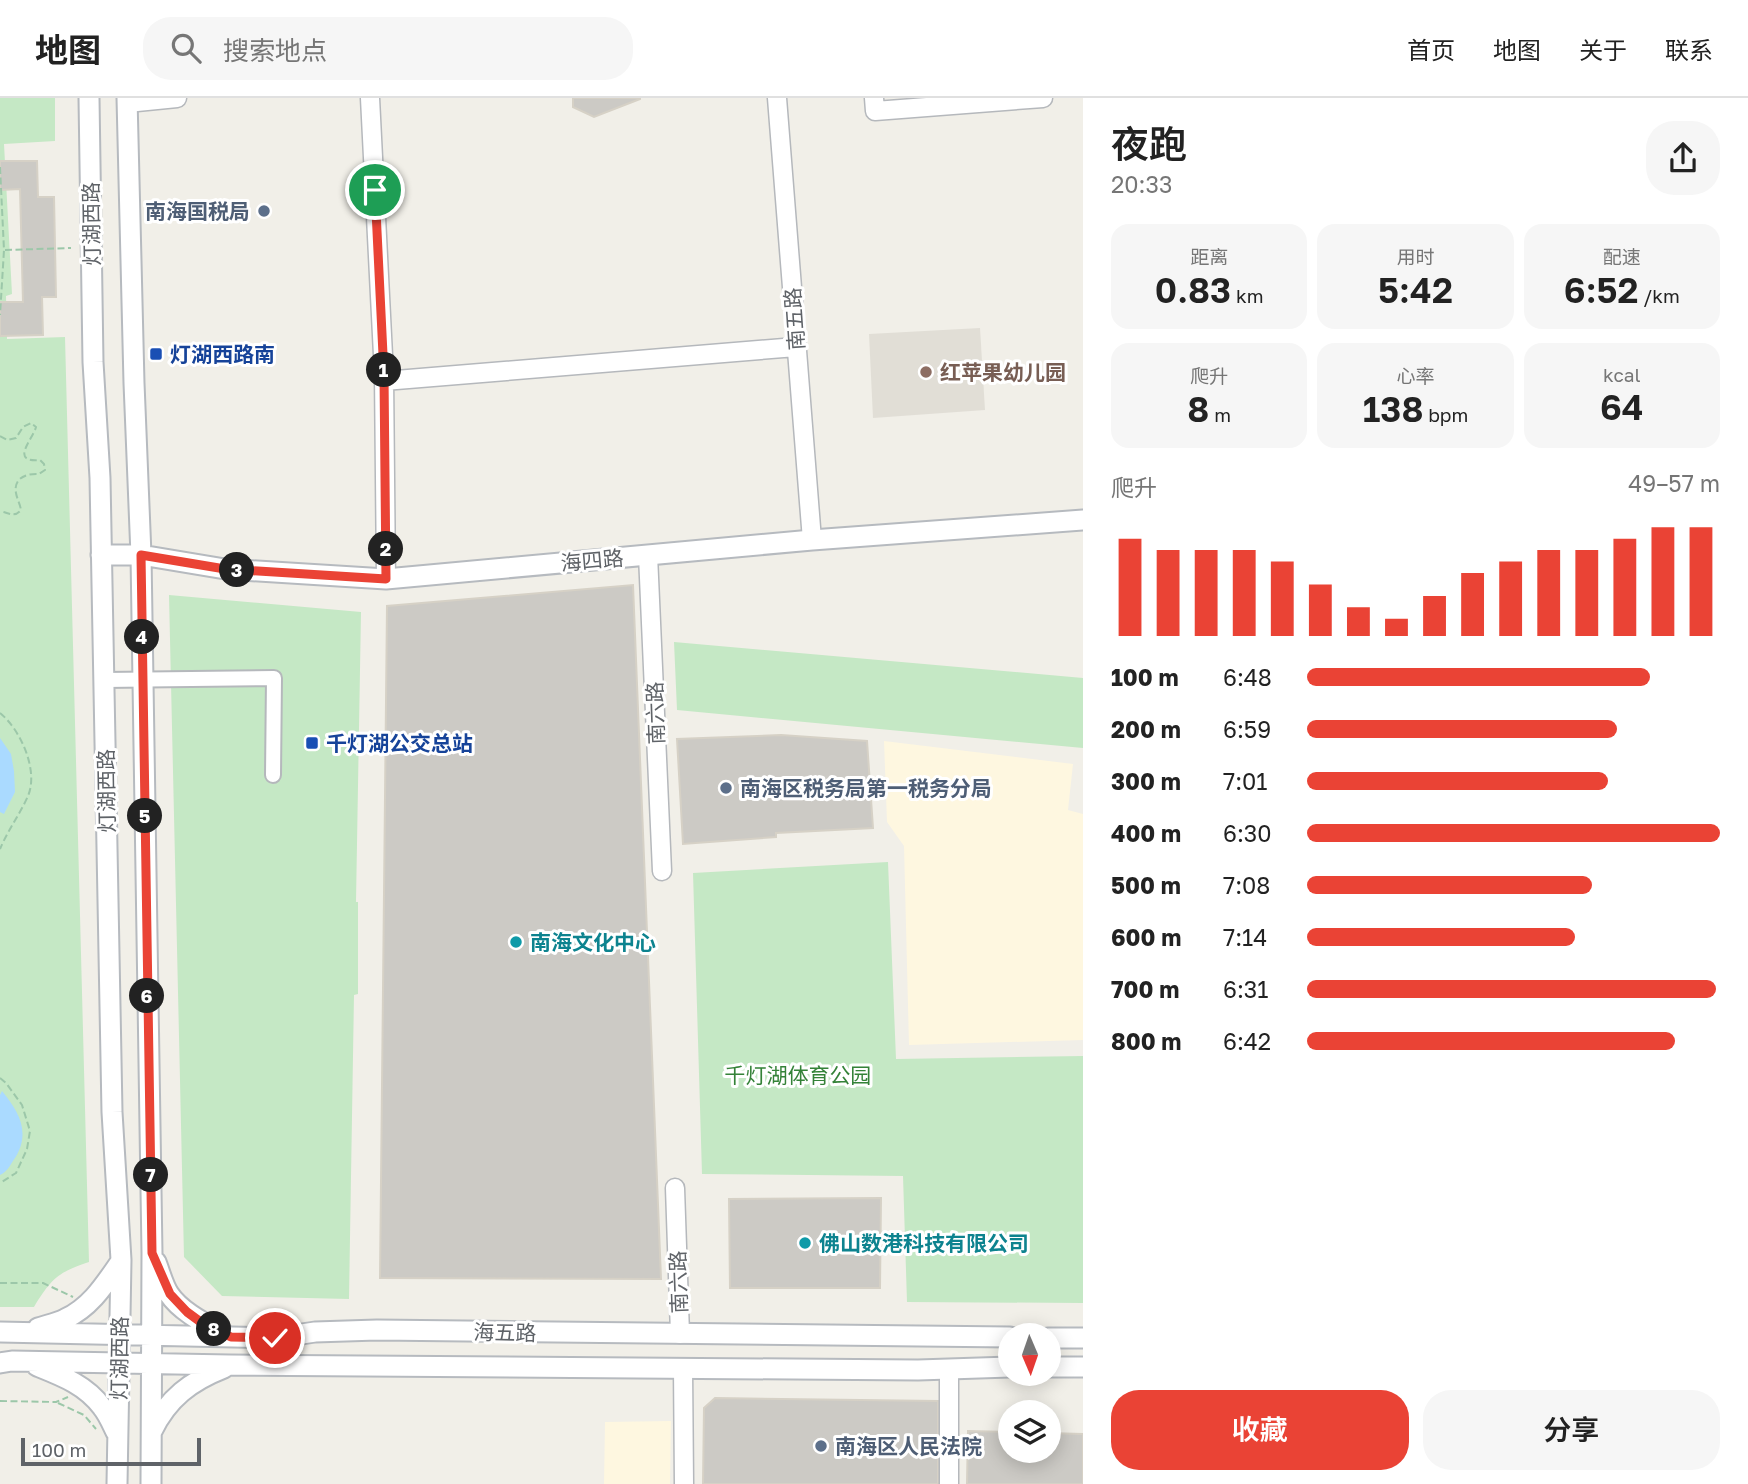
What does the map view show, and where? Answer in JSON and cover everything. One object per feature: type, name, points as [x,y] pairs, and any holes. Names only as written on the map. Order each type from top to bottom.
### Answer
[{"type":"main road","name":"灯湖西路","points":[[89,98],[93,362],[100,478],[112,1112],[121,1261],[119,1363],[110,1435],[117,1484]]},
{"type":"main road","name":"灯湖西路","points":[[127,100],[141,555],[152,1253],[151,1484]]},
{"type":"main road","name":"海四路","points":[[101,555],[141,555],[225,569],[386,579],[812,540],[1083,520]]},
{"type":"main road","points":[[152,1253],[170,1294],[202,1323],[231,1337]]},
{"type":"main road","points":[[25,1333],[66,1318],[88,1305],[121,1261]]},
{"type":"main road","name":"海五路","points":[[0,1332],[275,1338],[315,1332],[377,1330],[998,1338]]},
{"type":"main road","points":[[1061,1338],[1083,1338]]},
{"type":"main road","points":[[27,1362],[71,1380],[86,1390],[103,1408],[110,1435]]},
{"type":"main road","points":[[0,1363],[998,1367]]},
{"type":"main road","points":[[151,1432],[160,1414],[180,1392],[203,1376],[230,1365]]},
{"type":"main road","points":[[1061,1367],[1083,1367]]},
{"type":"street","points":[[127,100],[177,98]]},
{"type":"street","points":[[370,98],[384,381],[386,579]]},
{"type":"street","name":"南五路","points":[[777,98],[812,540]]},
{"type":"street","points":[[874,98],[875,111],[960,101],[1043,98]]},
{"type":"street","points":[[384,381],[796,347]]},
{"type":"street","name":"南六路","points":[[648,555],[662,872]]},
{"type":"street","points":[[104,680],[274,678],[273,775]]},
{"type":"street","name":"南六路","points":[[675,1188],[680,1334]]},
{"type":"street","points":[[683,1368],[684,1484]]},
{"type":"street","points":[[949,1369],[949,1484]]},
{"type":"path","points":[[0,167],[4,250],[0,315]]},
{"type":"path","points":[[4,250],[71,248]]},
{"type":"path","points":[[0,436],[7,440],[16,438],[23,427],[31,423],[36,427],[24,453],[31,461],[40,460],[45,470],[22,477],[16,483],[15,491],[21,510],[17,514],[10,515],[0,511]]},
{"type":"path","points":[[0,849],[29,793],[31,771],[22,739],[1,712]]},
{"type":"path","points":[[0,1078],[22,1105],[30,1131],[27,1149],[16,1173],[0,1183]]},
{"type":"path","points":[[0,1283],[43,1283],[88,1305]]},
{"type":"path","points":[[0,1401],[56,1402],[86,1390]]},
{"type":"path","points":[[56,1402],[84,1415],[110,1435]]},
{"type":"shaded area","name":"红苹果幼儿园","points":[[980,328],[985,410],[873,418],[869,334]]},
{"type":"shaded area","points":[[884,741],[1073,764],[1068,810],[1083,814],[1083,1040],[909,1045],[904,846],[887,822]]},
{"type":"shaded area","points":[[671,1421],[670,1484],[604,1484],[605,1422]]},
{"type":"green space","points":[[0,98],[55,98],[55,141],[4,144],[12,294],[6,296],[7,339],[65,337],[89,1262],[56,1278],[34,1307],[0,1307]]},
{"type":"green space","points":[[169,595],[361,612],[356,902],[358,994],[354,995],[349,1299],[222,1296],[184,1257]]},
{"type":"green space","points":[[674,642],[1083,678],[1083,748],[677,710]]},
{"type":"green space","name":"千灯湖体育公园","points":[[888,862],[896,1059],[1083,1056],[1083,1303],[907,1302],[903,1176],[702,1174],[693,873]]},
{"type":"water","points":[[0,738],[11,754],[14,771],[15,792],[4,814],[0,812]]},
{"type":"water","points":[[2,1091],[18,1115],[22,1140],[15,1158],[0,1175],[0,1095]]},
{"type":"building","points":[[573,98],[640,99],[594,117],[573,107]]},
{"type":"building","points":[[0,161],[37,161],[38,197],[54,197],[56,297],[42,297],[43,335],[0,336],[0,302],[23,302],[20,189],[0,190]]},
{"type":"building","name":"南海文化中心","points":[[633,585],[661,1279],[380,1278],[387,606]]},
{"type":"building","points":[[781,735],[867,741],[873,828],[776,833],[776,837],[683,844],[677,739]]},
{"type":"building","name":"佛山数港科技有限公司","points":[[881,1198],[880,1288],[730,1288],[729,1199]]},
{"type":"building","name":"南海区人民法院","points":[[715,1398],[938,1401],[938,1484],[703,1484],[704,1408]]},
{"type":"building","points":[[968,1431],[998,1432],[998,1463],[1061,1463],[1061,1433],[1083,1434],[1083,1484],[967,1484]]},
{"type":"place","name":"南海国税局","points":[[264,211]]},
{"type":"place","name":"灯湖西路南","points":[[156,354]]},
{"type":"place","name":"红苹果幼儿园","points":[[926,372]]},
{"type":"place","name":"千灯湖公交总站","points":[[312,743]]},
{"type":"place","name":"南海区税务局第一税务分局","points":[[726,788]]},
{"type":"place","name":"南海文化中心","points":[[516,942]]},
{"type":"place","name":"佛山数港科技有限公司","points":[[805,1243]]},
{"type":"place","name":"南海区人民法院","points":[[821,1446]]},
{"type":"route","points":[[275,1338],[231,1337],[202,1323],[170,1294],[152,1253],[141,555],[225,569],[386,579],[384,375],[375,190]]}]
